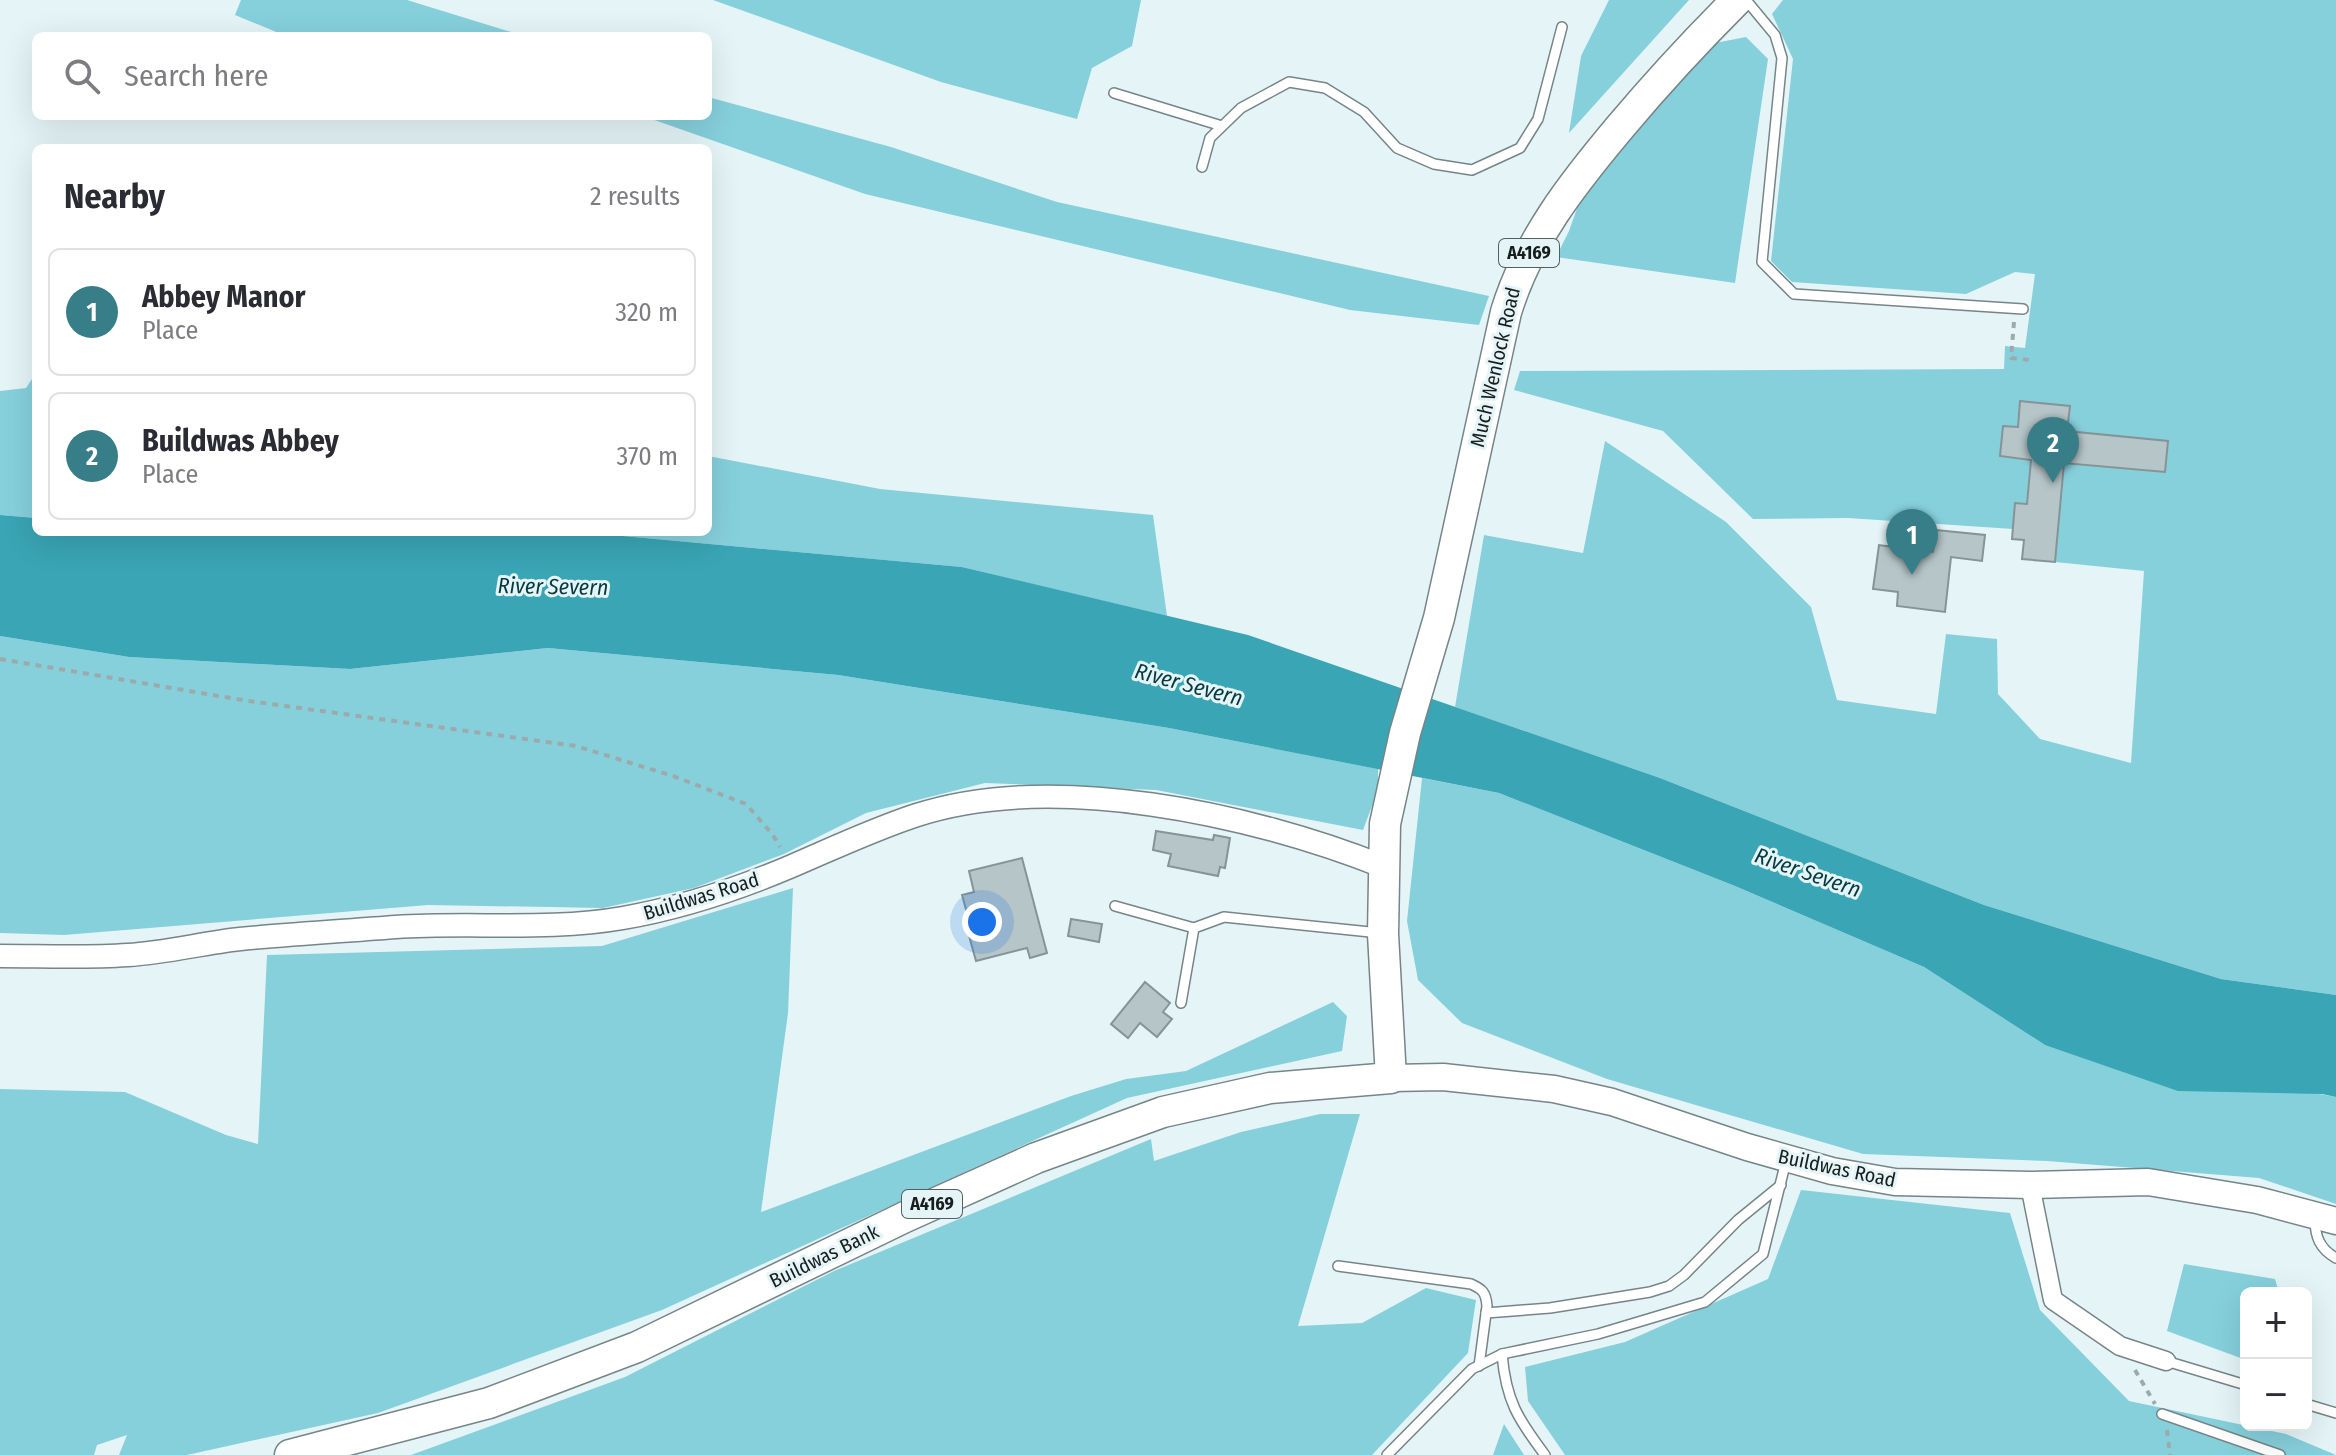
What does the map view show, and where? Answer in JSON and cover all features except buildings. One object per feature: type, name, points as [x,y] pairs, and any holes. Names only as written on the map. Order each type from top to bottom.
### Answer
[{"type":"main road","name":"Much Wenlock Road","points":[[1382,866],[1385,824],[1405,733],[1439,618],[1515,281],[1533,244],[1576,179],[1677,59],[1737,0]]},
{"type":"main road","points":[[1382,866],[1391,1078]]},
{"type":"main road","name":"Buildwas Road","points":[[1391,1078],[1443,1077],[1554,1089],[1612,1102],[1832,1171],[1895,1182],[2030,1185],[2148,1182],[2257,1200],[2326,1219]]},
{"type":"main road","name":"Buildwas Bank","points":[[290,1455],[489,1403],[637,1347],[1036,1158],[1163,1112],[1270,1088],[1391,1078]]},
{"type":"street","name":"Buildwas Road","points":[[0,956],[130,955],[239,939],[342,931],[401,927],[565,925],[620,919],[712,896],[921,814],[1018,796],[1061,796],[1180,811],[1329,845],[1382,866]]},
{"type":"street","points":[[2030,1185],[2053,1300],[2120,1346],[2166,1361]]},
{"type":"lane","points":[[1746,0],[1775,35],[1782,58],[1762,262],[1794,294],[2023,309]]},
{"type":"lane","points":[[1202,167],[1210,138],[1222,126],[1241,108],[1289,82],[1325,88],[1364,112],[1397,148],[1434,164],[1472,170],[1520,148],[1532,129],[1538,119],[1562,27]]},
{"type":"lane","points":[[1114,93],[1222,126]]},
{"type":"lane","points":[[1115,906],[1194,928],[1224,917],[1383,934]]},
{"type":"lane","points":[[1181,1003],[1194,928]]},
{"type":"lane","points":[[1387,1455],[1438,1401],[1479,1366],[1502,1354],[1598,1334],[1705,1302],[1763,1254],[1787,1158]]},
{"type":"lane","points":[[1486,1313],[1550,1308],[1650,1292],[1669,1286],[1684,1275],[1738,1220],[1781,1185]]},
{"type":"lane","points":[[2326,1219],[2315,1234],[2324,1252],[2336,1258]]},
{"type":"lane","points":[[1338,1266],[1471,1284],[1482,1289],[1486,1296],[1486,1313],[1479,1366]]},
{"type":"lane","points":[[1502,1354],[1504,1379],[1518,1418],[1545,1455]]},
{"type":"lane","points":[[2166,1361],[2240,1383]]},
{"type":"lane","points":[[2312,1406],[2336,1413]]},
{"type":"lane","points":[[2162,1414],[2280,1455]]},
{"type":"path","points":[[2014,319],[2011,358],[2030,360]]},
{"type":"path","points":[[0,659],[249,701],[576,746],[673,776],[746,804],[773,835],[790,867]]},
{"type":"path","points":[[2120,1346],[2162,1414],[2169,1437],[2170,1455]]},
{"type":"shaded area","points":[[241,0],[407,0],[511,32],[276,32],[235,15]]},
{"type":"shaded area","points":[[713,0],[1141,0],[1132,46],[1092,68],[1077,119],[941,82]]},
{"type":"shaded area","points":[[1609,0],[1689,0],[1569,133],[1581,56]]},
{"type":"shaded area","points":[[1783,0],[2336,0],[2336,995],[2221,979],[1984,905],[1660,778],[1455,707],[1484,535],[1583,553],[1605,441],[1726,522],[1811,607],[1837,700],[1936,714],[1946,634],[1997,639],[1998,694],[2040,739],[2131,763],[2144,571],[2055,562],[2064,463],[2031,460],[2027,504],[2013,529],[1848,518],[1753,519],[1663,431],[1514,390],[1520,371],[2004,369],[2005,346],[2025,348],[2035,274],[2015,272],[1966,294],[1792,282],[1771,261],[1793,59],[1772,14]]},
{"type":"shaded area","points":[[1746,37],[1768,59],[1735,283],[1556,257],[1580,200],[1626,143],[1715,43]]},
{"type":"shaded area","points":[[712,98],[891,147],[1057,202],[1489,296],[1479,325],[1350,310],[865,194],[654,120],[712,120]]},
{"type":"shaded area","points":[[32,379],[32,518],[0,515],[0,391],[26,388]]},
{"type":"shaded area","points":[[712,457],[880,489],[1153,515],[1167,616],[962,567],[623,536],[712,536]]},
{"type":"shaded area","points":[[0,636],[129,657],[350,669],[548,648],[838,675],[1169,728],[1378,769],[1378,790],[1363,830],[1156,790],[985,783],[866,813],[784,854],[694,888],[603,908],[428,905],[64,935],[0,933]]},
{"type":"shaded area","points":[[1422,778],[1499,793],[1735,886],[1924,967],[2045,1045],[2336,1097],[2336,1204],[2259,1178],[2047,1161],[1863,1154],[1607,1079],[1462,1023],[1418,980],[1407,921]]},
{"type":"shaded area","points":[[793,888],[788,1013],[761,1212],[1071,1096],[1126,1079],[1186,1071],[1333,1002],[1347,1016],[1342,1051],[1127,1098],[662,1310],[378,1413],[187,1455],[119,1455],[127,1435],[97,1445],[94,1455],[0,1455],[0,1089],[125,1092],[226,1135],[258,1144],[267,955],[602,946]]},
{"type":"shaded area","points":[[1320,1114],[1360,1114],[1298,1326],[1362,1323],[1426,1288],[1476,1300],[1468,1353],[1372,1455],[411,1455],[625,1377],[834,1271],[1151,1139],[1154,1161],[1241,1132]]},
{"type":"shaded area","points":[[1801,1190],[2010,1213],[2040,1310],[2129,1401],[2240,1424],[2240,1431],[2286,1434],[2336,1455],[1565,1455],[1528,1401],[1525,1367],[1625,1342],[1768,1279]]},
{"type":"shaded area","points":[[2184,1264],[2275,1279],[2277,1287],[2240,1287],[2240,1358],[2167,1331]]},
{"type":"shaded area","points":[[1504,1424],[1524,1455],[1493,1455]]},
{"type":"water","name":"River Severn","points":[[0,515],[32,518],[32,536],[623,536],[962,567],[1248,635],[1660,778],[1984,905],[2221,979],[2336,995],[2336,1097],[2322,1094],[2178,1091],[2045,1045],[1924,967],[1735,886],[1499,793],[1169,728],[838,675],[548,648],[350,669],[129,657],[0,636]]},
{"type":"place","name":"Buildwas Abbey","points":[[2053,483]]},
{"type":"place","name":"Abbey Manor","points":[[1912,575]]}]
